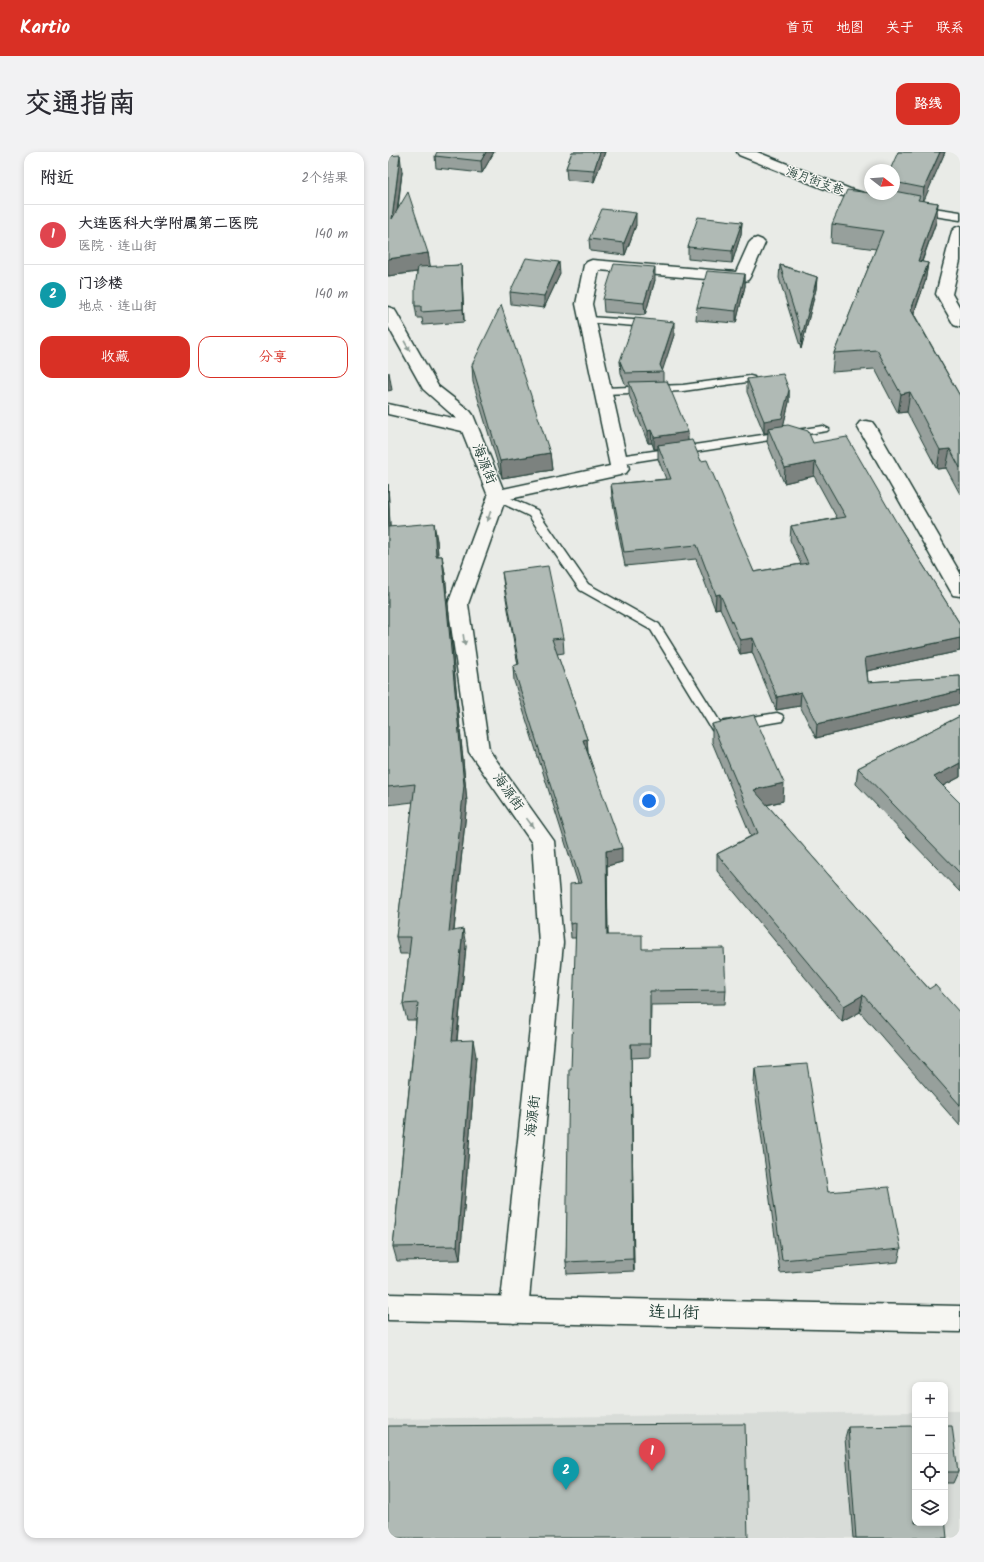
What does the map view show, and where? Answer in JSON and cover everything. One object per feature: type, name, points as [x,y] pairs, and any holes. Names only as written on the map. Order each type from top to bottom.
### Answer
[{"type":"street","name":"海月街支巷","points":[[744,152],[845,192],[890,205],[960,216]]},
{"type":"street","points":[[960,231],[944,294],[960,321]]},
{"type":"street","points":[[497,496],[620,469],[589,320],[584,304],[592,265],[742,277],[757,243]]},
{"type":"street","name":"海源街","points":[[388,312],[431,389],[464,415],[497,496],[458,604],[479,752],[543,841],[551,943],[514,1310]]},
{"type":"street","points":[[388,409],[469,427]]},
{"type":"street","points":[[866,426],[960,590]]},
{"type":"street","name":"连山街","points":[[388,1307],[960,1319]]},
{"type":"lane","points":[[589,320],[648,324]]},
{"type":"lane","points":[[604,391],[683,388],[750,379]]},
{"type":"lane","points":[[618,460],[823,429]]},
{"type":"lane","points":[[497,496],[532,513],[584,587],[655,627],[717,727],[776,718]]},
{"type":"shaded area","points":[[948,1411],[960,1411],[960,1538],[388,1538],[388,1419],[912,1412],[912,1526],[948,1526]]},
{"type":"building","points":[[437,152],[486,152],[481,161],[435,156]]},
{"type":"building","points":[[572,152],[600,152],[594,170],[566,168]]},
{"type":"building","points":[[898,152],[940,152],[924,188],[900,183],[900,164],[893,164]]},
{"type":"building","points":[[400,155],[392,219],[408,192],[428,253],[388,259],[388,156]]},
{"type":"building","points":[[847,190],[864,192],[864,200],[900,200],[900,192],[920,196],[918,200],[938,203],[918,261],[928,263],[911,310],[960,396],[960,468],[950,449],[940,450],[910,392],[901,394],[877,350],[834,353],[883,231],[832,224]]},
{"type":"building","points":[[602,209],[636,213],[624,243],[589,239]]},
{"type":"building","points":[[698,217],[742,222],[732,251],[688,247]]},
{"type":"building","points":[[526,258],[559,262],[544,296],[510,292]]},
{"type":"building","points":[[614,264],[655,267],[644,303],[603,299]]},
{"type":"building","points":[[461,265],[463,309],[421,312],[421,306],[415,306],[415,287],[418,267]]},
{"type":"building","points":[[780,265],[817,277],[802,336]]},
{"type":"building","points":[[707,271],[745,274],[736,311],[697,307]]},
{"type":"building","points":[[501,305],[550,453],[500,461],[472,365]]},
{"type":"building","points":[[635,318],[674,322],[660,365],[663,372],[625,373],[620,361]]},
{"type":"building","points":[[783,374],[789,390],[782,418],[764,421],[747,379]]},
{"type":"building","points":[[667,381],[688,432],[654,437],[651,430],[648,431],[629,382]]},
{"type":"building","points":[[788,425],[808,431],[813,443],[847,437],[898,525],[960,624],[960,638],[865,658],[868,682],[960,676],[960,691],[817,724],[801,692],[777,697],[753,638],[740,640],[720,594],[716,595],[697,545],[624,552],[611,484],[671,479],[658,445],[692,440],[701,461],[707,460],[754,572],[808,563],[791,526],[846,517],[815,462],[785,468],[768,428]]},
{"type":"building","points":[[434,523],[436,556],[442,556],[464,785],[449,932],[463,929],[452,1041],[473,1040],[457,1246],[393,1247],[418,1003],[403,1004],[411,937],[396,937],[415,784],[388,787],[388,527]]},
{"type":"building","points":[[548,566],[563,638],[552,639],[587,739],[583,740],[622,848],[606,851],[607,935],[642,935],[642,949],[724,948],[726,990],[650,991],[650,1044],[631,1044],[633,1259],[566,1262],[569,1069],[571,1069],[576,923],[570,924],[570,884],[581,883],[513,666],[519,664],[502,572]]},
{"type":"building","points":[[754,715],[784,783],[754,790],[929,989],[935,985],[960,1013],[960,1105],[863,995],[844,1006],[717,854],[758,833],[712,724]]},
{"type":"building","points":[[960,716],[960,763],[934,777],[960,803],[960,873],[858,768]]},
{"type":"building","points":[[807,1064],[828,1192],[889,1187],[901,1249],[782,1260],[755,1068]]},
{"type":"building","points":[[745,1424],[748,1538],[388,1538],[388,1426]]},
{"type":"building","points":[[912,1426],[912,1526],[946,1526],[947,1538],[856,1538],[848,1427]]},
{"type":"building","points":[[948,1426],[952,1426],[958,1472],[948,1472]]},
{"type":"place","name":"大连医科大学附属第二医院","points":[[652,1471]]},
{"type":"place","name":"门诊楼","points":[[566,1490]]}]
